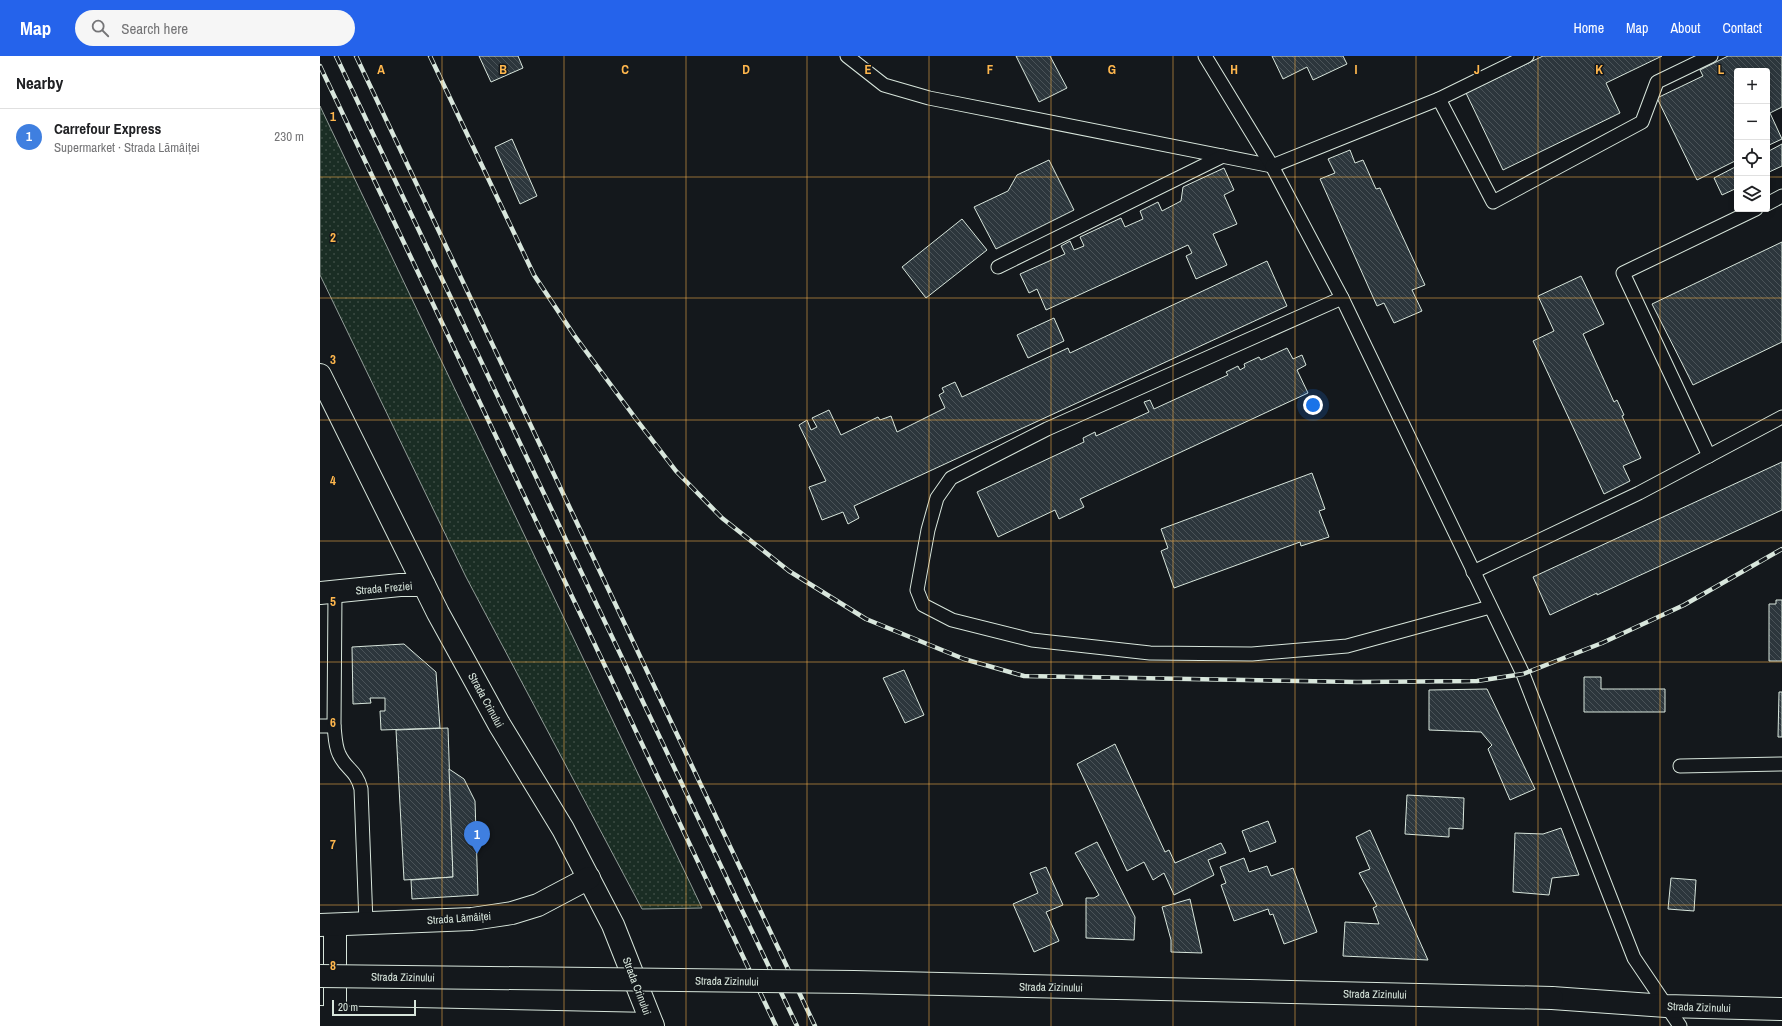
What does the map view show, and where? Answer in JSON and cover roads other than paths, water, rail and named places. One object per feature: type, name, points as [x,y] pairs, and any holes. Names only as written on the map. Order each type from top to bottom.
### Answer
[{"type":"street","name":"Strada Crinului","points":[[320,375],[424,585],[499,724],[563,829],[589,878],[613,925],[652,1025]]},
{"type":"street","name":"Strada Freziei","points":[[328,593],[400,585],[424,585]]},
{"type":"street","name":"Strada Lămâiței","points":[[327,925],[472,919],[512,913],[538,905],[589,878]]},
{"type":"street","points":[[327,925],[330,1020],[652,1025]]},
{"type":"street","name":"Strada Zizinului","points":[[320,976],[862,982],[1552,998],[1666,1006],[1782,1009]]},
{"type":"lane","points":[[847,56],[884,85],[929,98],[1272,166],[1439,99],[1527,56]]},
{"type":"lane","points":[[1205,56],[1272,166],[1342,298],[1523,674],[1634,958],[1680,1026]]},
{"type":"lane","points":[[1439,99],[1493,202],[1642,122],[1657,82],[1711,56]]},
{"type":"lane","points":[[998,267],[1224,156]]},
{"type":"lane","points":[[1770,202],[1782,196]]},
{"type":"lane","points":[[1709,456],[1623,274],[1750,212]]},
{"type":"lane","points":[[1342,298],[1047,429],[951,478],[937,498],[928,530],[917,590],[923,605],[952,620],[1032,640],[1150,652],[1252,654],[1347,646],[1490,607]]},
{"type":"lane","points":[[1473,572],[1640,493],[1782,417]]},
{"type":"lane","points":[[328,593],[334,726],[338,752],[342,760],[358,778],[361,789],[366,923]]},
{"type":"lane","points":[[320,726],[334,726]]},
{"type":"lane","points":[[1680,766],[1782,764]]},
{"type":"railway","points":[[336,56],[797,1026]]},
{"type":"railway","points":[[356,56],[815,1026]]},
{"type":"railway","points":[[430,56],[534,275],[574,335],[676,471],[722,518],[789,571],[866,619],[964,659],[1024,676],[1357,682],[1477,681],[1523,674],[1602,643],[1684,605],[1782,549]]},
{"type":"railway","points":[[320,66],[776,1026]]},
{"type":"place","name":"Carrefour Express","points":[[477,854]]}]
